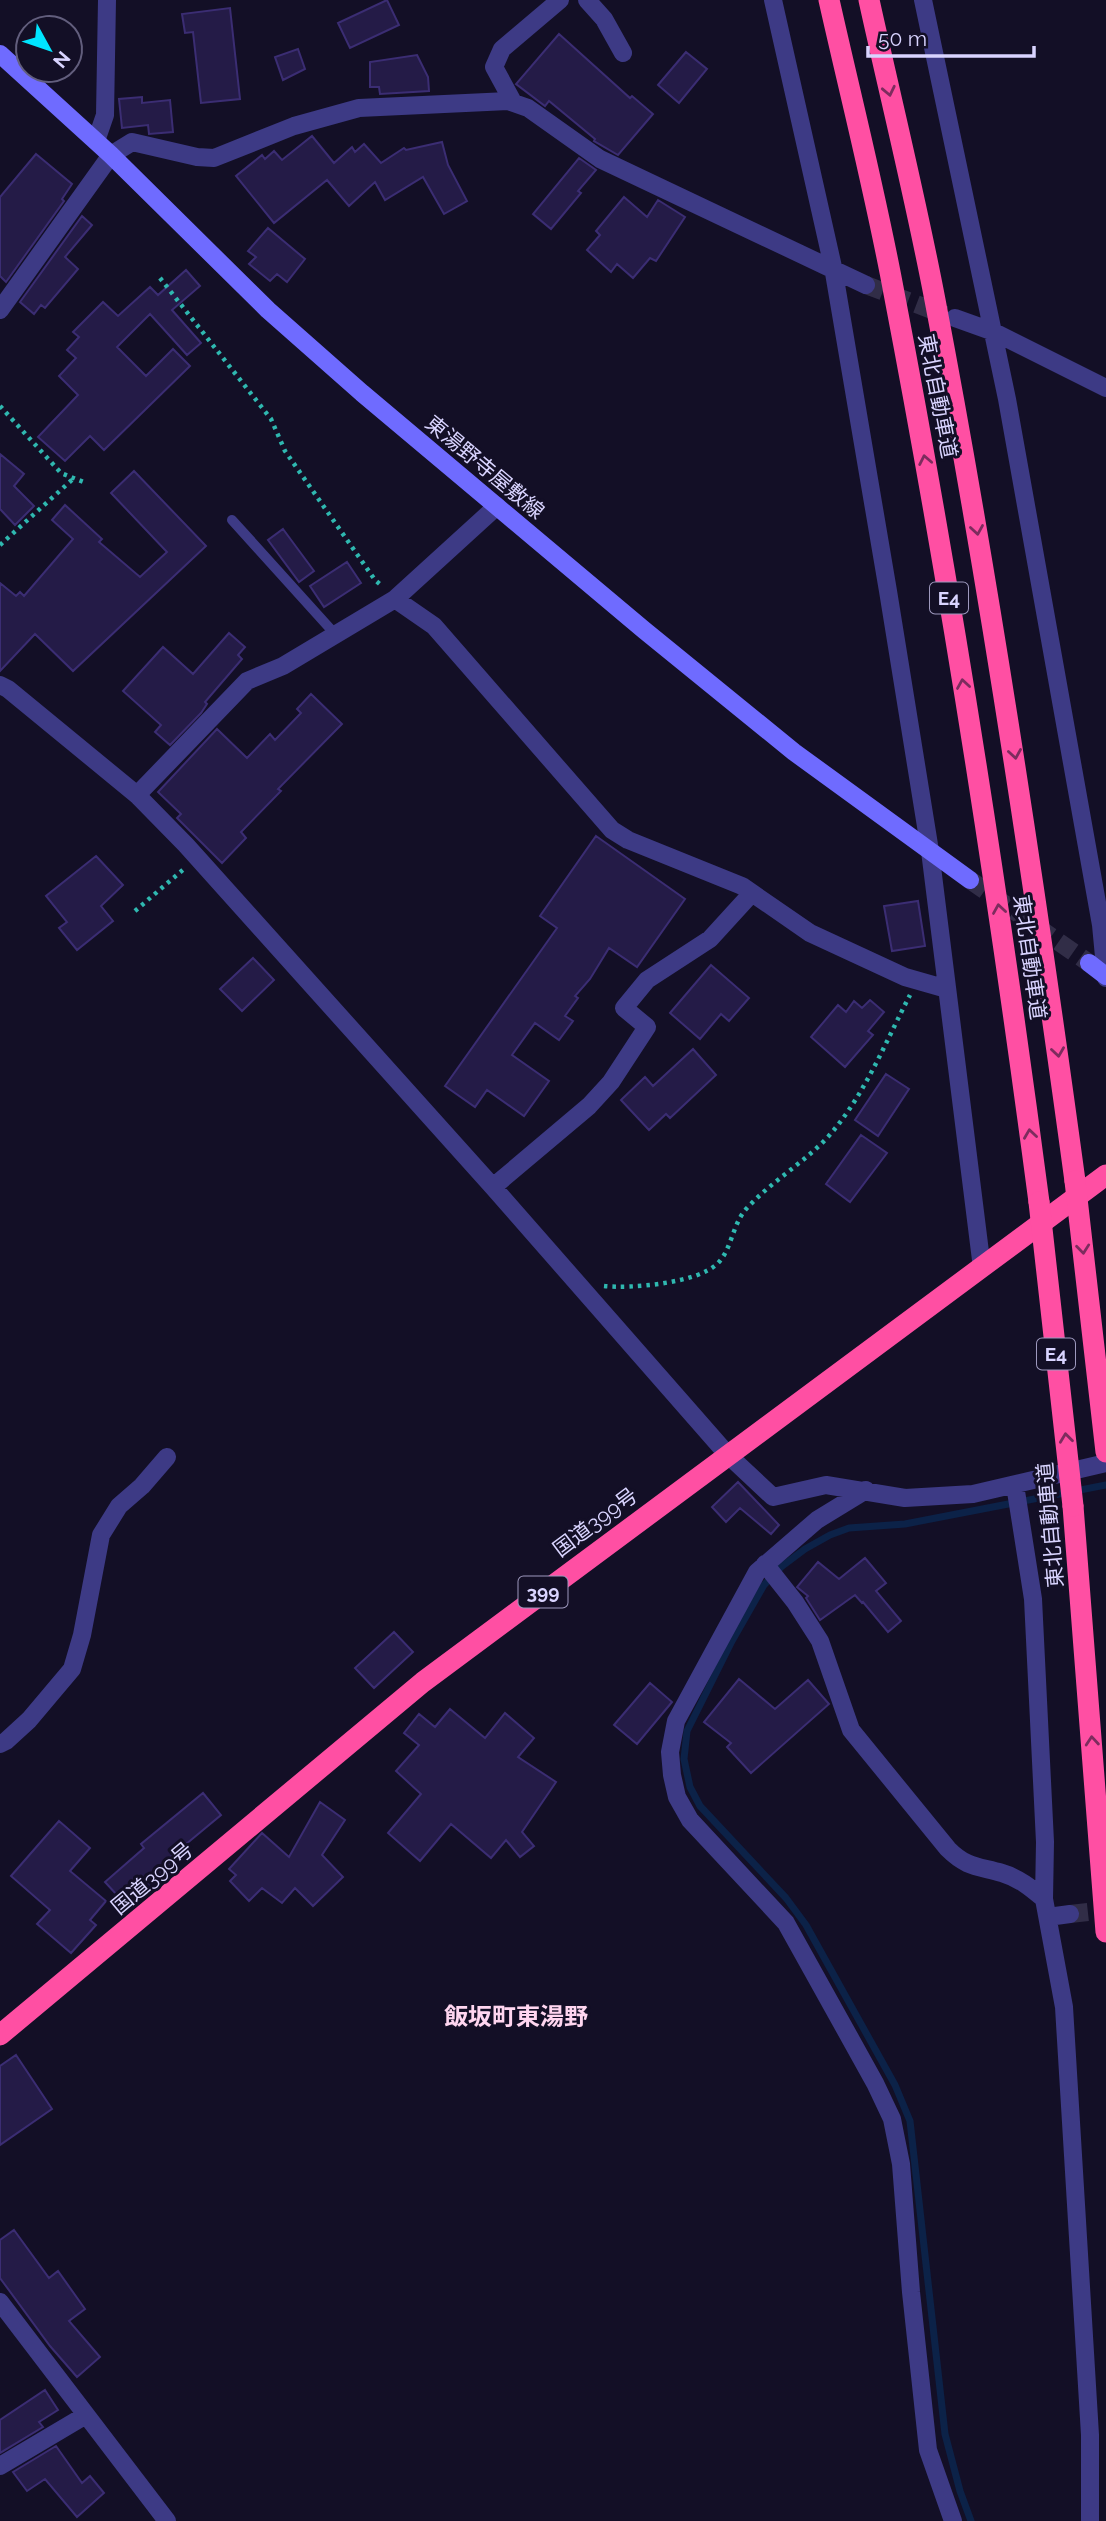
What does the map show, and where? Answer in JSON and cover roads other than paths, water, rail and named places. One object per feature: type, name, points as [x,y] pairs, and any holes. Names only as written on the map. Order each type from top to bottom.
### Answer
[{"type":"highway","name":"東北自動車道","points":[[830,0],[894,289],[930,485],[981,788],[1009,977],[1039,1202],[1073,1506],[1106,1932]]},
{"type":"highway","name":"東北自動車道","points":[[869,0],[935,296],[1016,765],[1075,1181],[1106,1452]]},
{"type":"highway","name":"国道399号","points":[[0,2035],[423,1682],[1106,1175]]},
{"type":"main road","name":"東湯野寺屋敷線","points":[[0,54],[111,155],[268,310],[497,506],[643,630],[794,752],[970,880]]},
{"type":"main road","points":[[1089,963],[1106,976]]},
{"type":"street","points":[[96,141],[105,115],[107,0]]},
{"type":"street","points":[[513,102],[494,67],[502,49],[561,0]]},
{"type":"street","points":[[587,0],[604,19],[623,52]]},
{"type":"street","points":[[773,0],[832,267],[930,851],[982,1268]]},
{"type":"street","points":[[923,0],[994,332],[1101,925],[1106,976]]},
{"type":"street","points":[[0,310],[111,155],[132,142],[197,157],[214,158],[294,126],[359,108],[513,102],[528,108],[600,159],[866,285]]},
{"type":"street","points":[[955,318],[994,332],[1106,388]]},
{"type":"street","points":[[137,795],[247,681],[283,666],[395,599],[497,506]]},
{"type":"street","points":[[395,599],[434,626],[612,830],[628,840],[723,877],[752,893],[810,933],[905,977],[947,989]]},
{"type":"street","points":[[0,685],[137,795],[198,857],[727,1454],[773,1497],[826,1485],[905,1498],[973,1494],[1017,1497],[1106,1463]]},
{"type":"street","points":[[493,1187],[589,1105],[611,1082],[647,1027],[624,1008],[647,980],[710,939],[752,893]]},
{"type":"street","points":[[0,1744],[29,1720],[72,1669],[82,1635],[101,1535],[119,1506],[142,1486],[167,1457]]},
{"type":"street","points":[[866,1490],[817,1520],[772,1572],[747,1590],[676,1721],[670,1752],[677,1797],[690,1820],[786,1923],[892,2119],[901,2164],[928,2450],[953,2521]]},
{"type":"street","points":[[1017,1497],[1033,1599],[1040,1691],[1044,1899],[1065,2007],[1090,2435],[1090,2521]]},
{"type":"street","points":[[772,1572],[820,1641],[851,1730],[948,1849],[961,1863],[1002,1873],[1024,1882],[1044,1899]]},
{"type":"street","points":[[1048,1917],[1070,1914]]},
{"type":"street","points":[[0,2302],[167,2521]]},
{"type":"street","points":[[0,2466],[86,2415]]},
{"type":"lane","points":[[232,520],[335,634]]},
{"type":"waterway","points":[[971,2521],[945,2434],[910,2121],[895,2085],[806,1925],[786,1898],[700,1806],[690,1787],[684,1759],[687,1731],[732,1641],[764,1585],[781,1567],[805,1549],[849,1528],[905,1524],[1106,1485]]},
{"type":"tunnel","points":[[866,285],[945,315]]},
{"type":"tunnel","points":[[970,880],[1089,963]]},
{"type":"tunnel","points":[[1070,1914],[1106,1910]]},
{"type":"district","name":"飯坂町東湯野","points":[[516,2016]]}]
